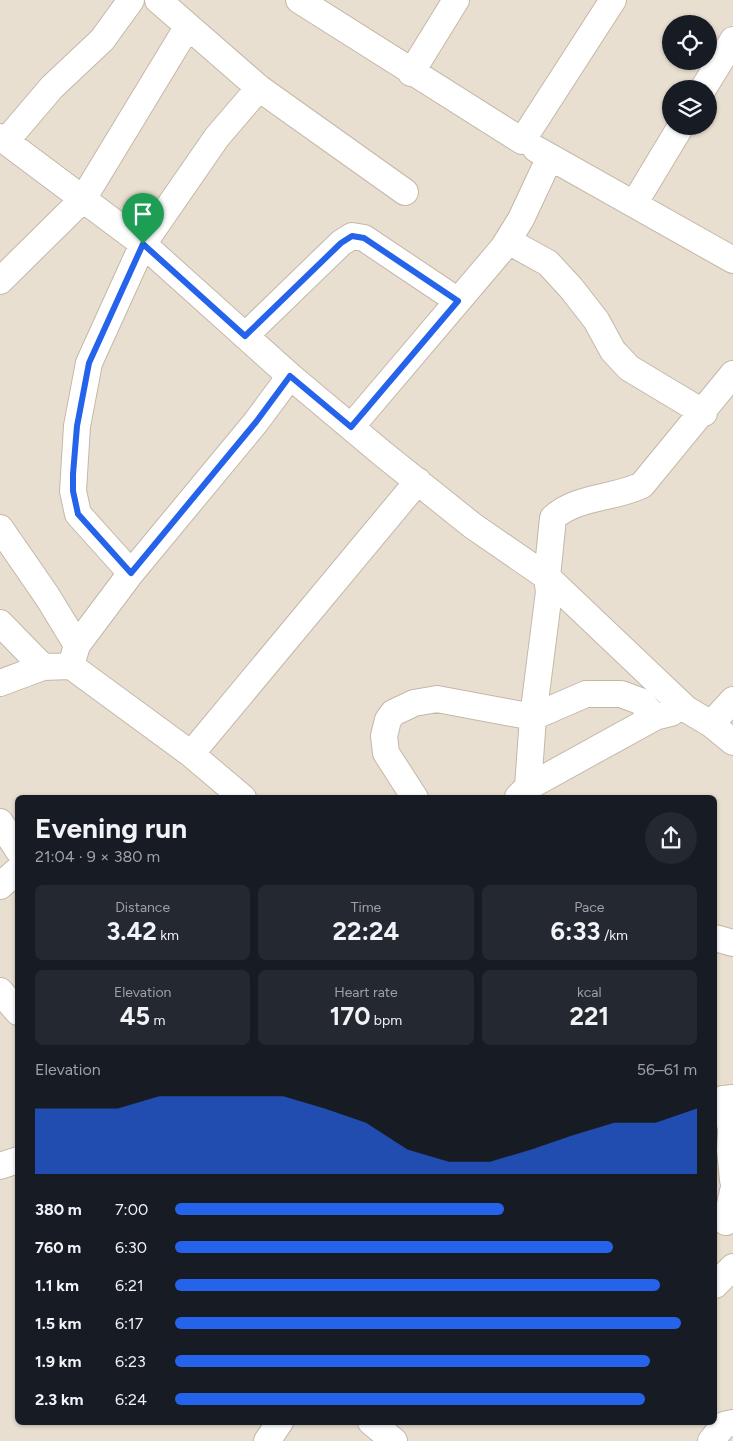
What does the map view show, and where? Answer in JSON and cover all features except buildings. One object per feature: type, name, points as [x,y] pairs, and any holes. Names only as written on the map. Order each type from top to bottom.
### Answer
[{"type":"street","points":[[131,0],[102,40],[52,87],[3,139],[143,244],[290,376],[473,526],[547,577],[686,709],[711,724],[733,742]]},
{"type":"street","points":[[158,0],[259,88],[404,192]]},
{"type":"street","points":[[299,0],[411,73],[522,141],[733,260]]},
{"type":"street","points":[[411,73],[456,0]]},
{"type":"street","points":[[522,141],[613,0]]},
{"type":"street","points":[[0,281],[83,199],[188,26]]},
{"type":"street","points":[[709,80],[733,40]]},
{"type":"street","points":[[131,573],[78,514],[73,491],[77,426],[89,363],[143,244],[217,137],[259,88]]},
{"type":"street","points":[[634,204],[676,135]]},
{"type":"street","points":[[351,427],[508,240],[521,219],[550,157]]},
{"type":"street","points":[[245,336],[341,243],[352,236],[364,238],[458,301]]},
{"type":"street","points":[[508,240],[548,263],[572,288],[596,320],[613,351],[629,368],[704,413]]},
{"type":"street","points":[[522,792],[549,592],[547,577],[553,518],[573,504],[630,491],[642,485],[704,413],[733,374]]},
{"type":"street","points":[[2,680],[74,655],[131,573],[256,422],[290,376]]},
{"type":"street","points":[[191,754],[418,481]]},
{"type":"street","points":[[0,528],[47,596],[74,655],[239,795]]},
{"type":"street","points":[[0,623],[43,667]]},
{"type":"street","points":[[413,795],[386,753],[384,736],[388,720],[393,713],[414,703],[438,699],[533,717],[586,694],[621,694],[640,701],[655,717]]},
{"type":"street","points":[[711,724],[733,700]]},
{"type":"street","points":[[522,792],[655,717],[686,709]]},
{"type":"street","points":[[0,822],[15,845]]},
{"type":"street","points":[[0,886],[15,873]]},
{"type":"street","points":[[717,939],[733,943]]},
{"type":"street","points":[[0,990],[15,1008]]},
{"type":"street","points":[[724,1097],[731,1128],[730,1150],[733,1180]]},
{"type":"street","points":[[0,1166],[15,1161]]},
{"type":"street","points":[[725,1221],[733,1191]]},
{"type":"street","points":[[717,1284],[733,1266]]},
{"type":"street","points":[[711,1441],[724,1425],[733,1423]]},
{"type":"street","points":[[267,1441],[278,1425]]},
{"type":"street","points":[[375,1425],[394,1441]]},
{"type":"shaded area","points":[[0,0],[733,0],[733,1441],[0,1441]]},
{"type":"route","points":[[352,236],[364,238],[458,301],[351,427],[290,376],[256,422],[131,573],[78,514],[73,491],[73,474],[77,426],[89,363],[143,244],[245,336],[341,243],[352,236]]}]
